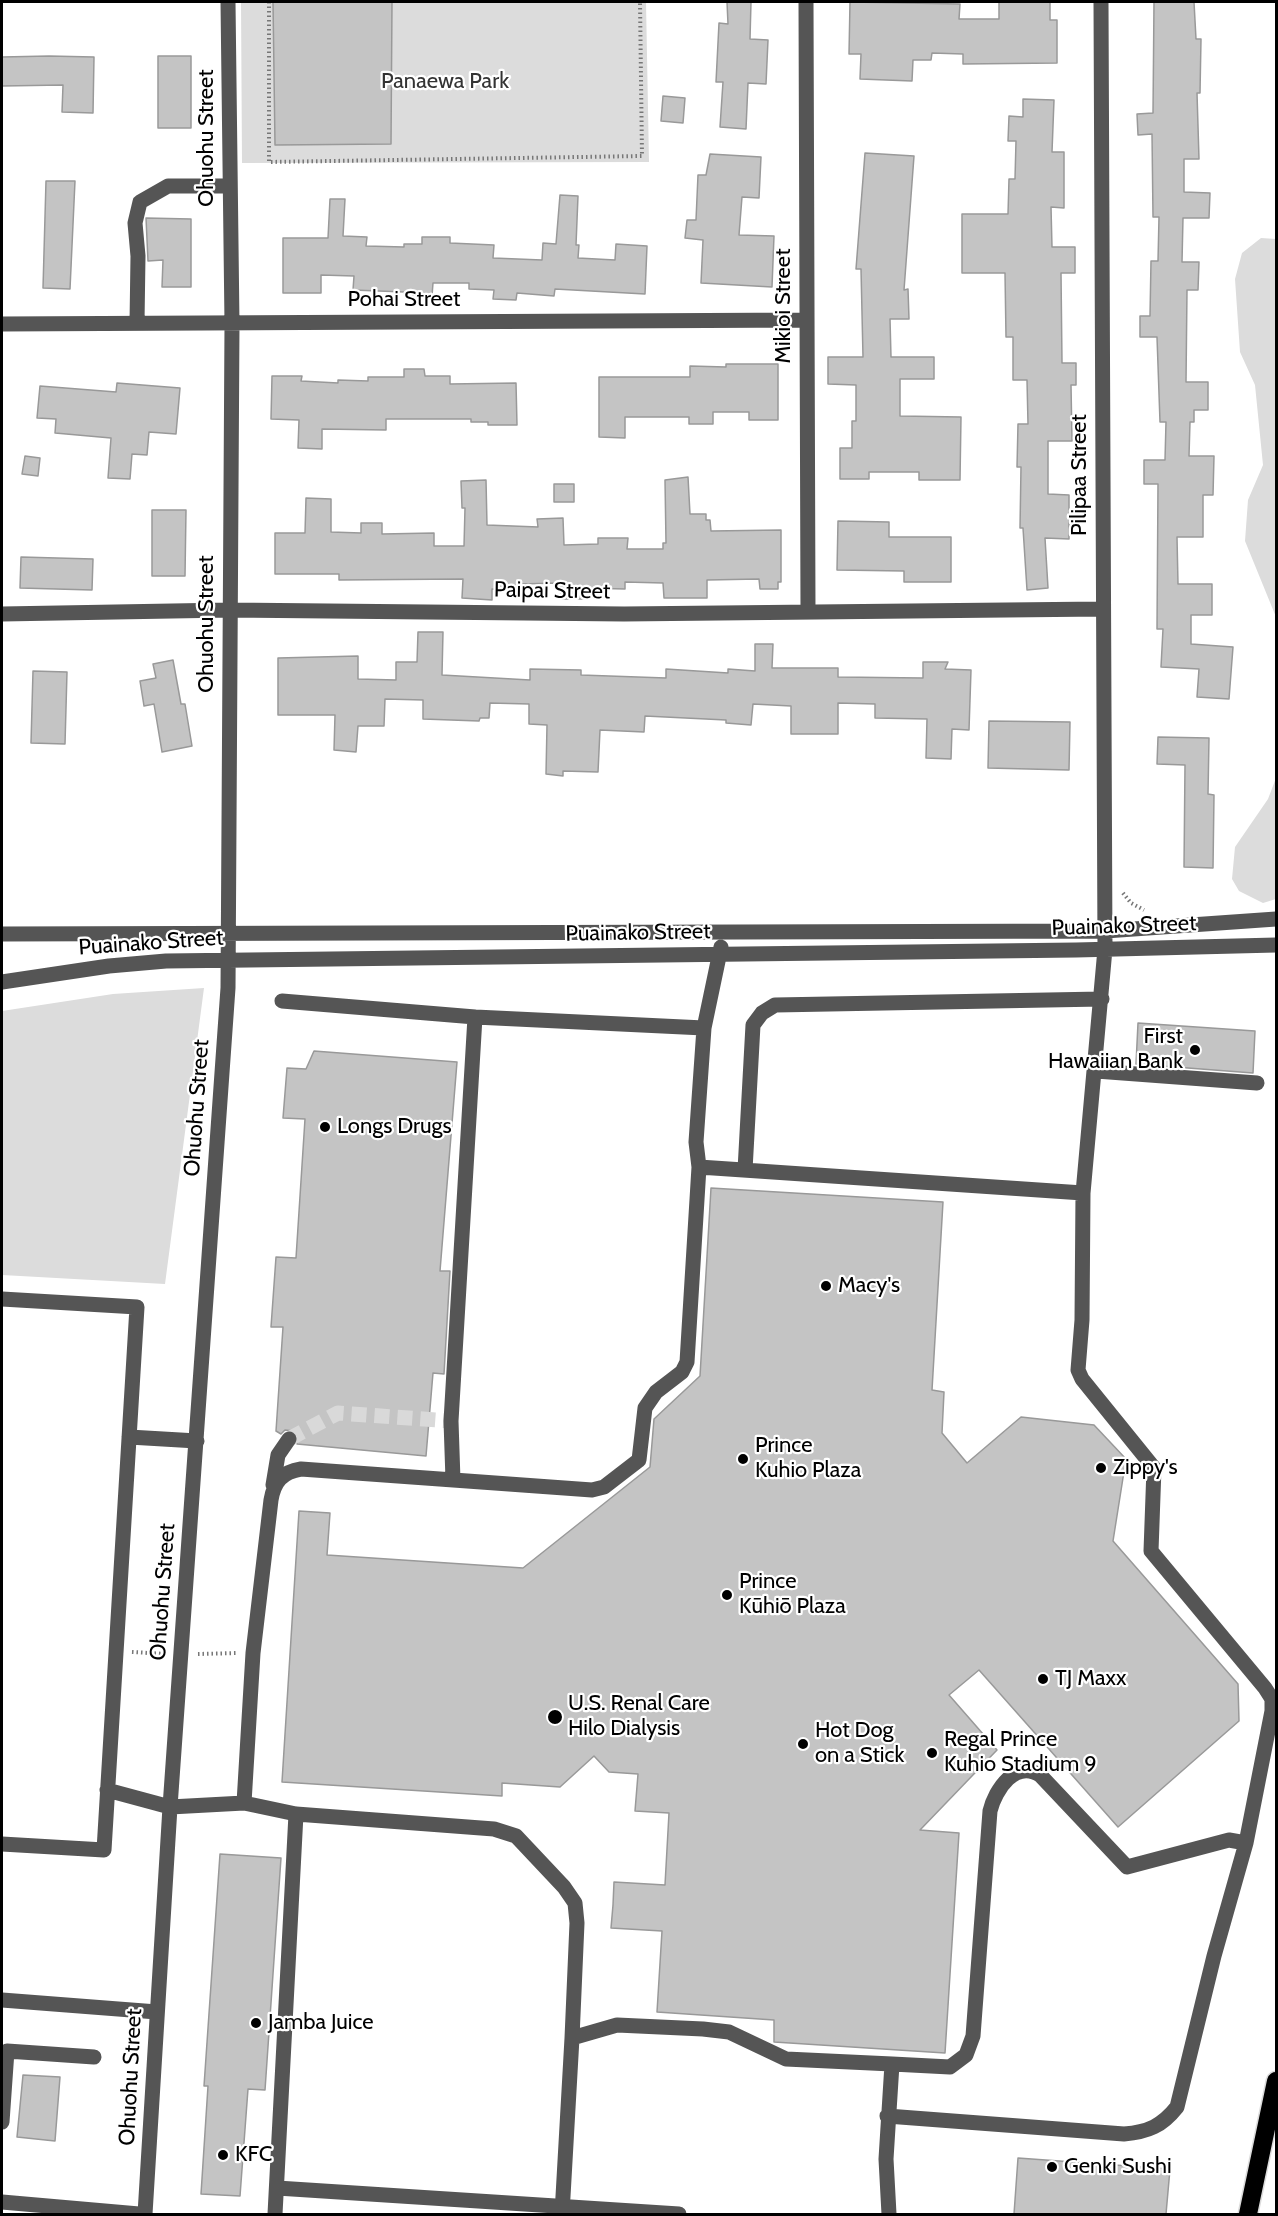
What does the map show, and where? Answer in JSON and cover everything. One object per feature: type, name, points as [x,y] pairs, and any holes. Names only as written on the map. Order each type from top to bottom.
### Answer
[{"type":"highway","points":[[1248,2214],[1276,2081]]},
{"type":"street","name":"Ohuohu Street","points":[[146,2214],[170,1807],[229,960],[231,324],[228,2]]},
{"type":"street","name":"Mikioi Street","points":[[806,2],[808,610]]},
{"type":"street","name":"Pilipaa Street","points":[[887,2116],[1124,2134],[1142,2133],[1161,2124],[1177,2107],[1214,1956],[1246,1843],[1272,1711],[1272,1699],[1239,1655],[1150,1551],[1154,1468],[1079,1374],[1083,1193],[1096,1071],[1105,950],[1101,2]]},
{"type":"street","points":[[137,323],[138,256],[135,223],[140,202],[168,186],[229,186]]},
{"type":"street","name":"Pohai Street","points":[[2,324],[807,320]]},
{"type":"street","name":"Paipai Street","points":[[2,614],[229,610],[624,614],[808,610],[1102,609]]},
{"type":"street","name":"Puainako Street","points":[[2,934],[1105,931],[1276,919]]},
{"type":"street","points":[[272,1491],[280,1477],[301,1469],[592,1490],[604,1487],[639,1460],[645,1408],[656,1392],[682,1372],[687,1362],[699,1167],[696,1142],[704,1028],[725,932]]},
{"type":"street","name":"Puainako Street","points":[[2,982],[110,966],[229,960],[1105,950],[1276,945]]},
{"type":"street","points":[[745,1170],[753,1025],[762,1013],[775,1005],[1102,999]]},
{"type":"street","points":[[282,1001],[475,1017],[704,1028]]},
{"type":"street","points":[[453,1480],[451,1421],[475,1017]]},
{"type":"street","points":[[1096,1071],[1257,1083]]},
{"type":"street","points":[[699,1167],[1083,1193]]},
{"type":"street","points":[[2,1299],[137,1308],[104,1850],[2,1844]]},
{"type":"street","points":[[129,1437],[197,1441]]},
{"type":"street","points":[[244,1803],[253,1653],[272,1491],[278,1455],[290,1439]]},
{"type":"street","points":[[572,2038],[617,2025],[703,2029],[729,2032],[786,2059],[950,2067],[966,2055],[973,2036],[990,1811],[997,1790],[1011,1776],[1025,1771],[1034,1771],[1041,1776],[1127,1868],[1229,1840],[1246,1843]]},
{"type":"street","points":[[108,1790],[170,1807],[244,1803],[296,1814],[494,1829],[516,1836],[564,1887],[575,1903],[577,1923],[562,2210]]},
{"type":"street","points":[[275,2214],[296,1814]]},
{"type":"street","points":[[2,2000],[158,2012]]},
{"type":"street","points":[[2,2122],[7,2051],[94,2056]]},
{"type":"street","points":[[889,2214],[887,2116],[892,2064]]},
{"type":"street","points":[[277,2188],[562,2210],[679,2214]]},
{"type":"street","points":[[2,2202],[139,2214]]},
{"type":"path","points":[[269,2],[269,162],[642,156],[640,2]]},
{"type":"path","points":[[1121,883],[1123,893],[1131,903],[1148,911]]},
{"type":"green space","name":"Panaewa Park","points":[[241,2],[646,2],[649,162],[242,163]]},
{"type":"green space","points":[[1261,238],[1276,239],[1276,617],[1245,541],[1248,500],[1263,465],[1255,385],[1240,352],[1235,279],[1242,253]]},
{"type":"green space","points":[[1276,778],[1276,899],[1263,903],[1239,891],[1232,879],[1235,847],[1268,799]]},
{"type":"green space","points":[[204,988],[165,1284],[2,1275],[2,1011],[113,994]]},
{"type":"building","points":[[273,2],[392,2],[391,144],[275,145]]},
{"type":"building","points":[[727,2],[751,2],[750,39],[768,40],[766,84],[748,83],[746,129],[720,127],[723,82],[716,82],[719,23],[728,24]]},
{"type":"building","points":[[850,2],[960,4],[959,19],[999,19],[999,2],[1050,2],[1050,20],[1057,20],[1057,63],[963,64],[963,54],[932,53],[931,60],[913,60],[912,81],[860,79],[861,54],[849,54]]},
{"type":"building","points":[[1154,2],[1194,2],[1196,39],[1201,39],[1200,93],[1197,93],[1199,159],[1184,159],[1184,192],[1210,193],[1209,218],[1183,218],[1182,262],[1199,262],[1198,290],[1187,290],[1186,382],[1208,382],[1208,410],[1194,410],[1194,422],[1190,422],[1189,456],[1214,456],[1213,495],[1203,495],[1203,537],[1177,537],[1178,584],[1212,584],[1212,615],[1191,615],[1191,644],[1233,647],[1229,699],[1197,697],[1199,669],[1161,667],[1163,629],[1157,629],[1158,484],[1144,484],[1144,460],[1165,460],[1166,422],[1160,422],[1157,337],[1140,337],[1140,316],[1150,316],[1151,261],[1158,261],[1159,217],[1153,217],[1152,134],[1138,135],[1137,114],[1153,113]]},
{"type":"building","points":[[158,56],[191,56],[191,128],[158,128]]},
{"type":"building","points":[[2,57],[94,57],[93,113],[62,112],[63,85],[2,86]]},
{"type":"building","points":[[663,96],[685,98],[683,123],[661,121]]},
{"type":"building","points":[[1023,99],[1054,100],[1052,152],[1064,152],[1064,208],[1051,207],[1052,247],[1075,247],[1075,273],[1061,273],[1062,363],[1076,363],[1076,385],[1071,385],[1072,441],[1048,441],[1048,494],[1069,495],[1069,539],[1045,538],[1048,588],[1027,590],[1023,528],[1020,528],[1021,467],[1017,467],[1018,424],[1028,424],[1027,380],[1013,380],[1013,337],[1006,337],[1005,273],[962,273],[962,214],[1008,214],[1009,179],[1015,179],[1016,141],[1008,141],[1009,116],[1023,117]]},
{"type":"building","points":[[865,153],[914,156],[904,290],[908,289],[909,319],[890,319],[891,357],[934,357],[934,379],[900,379],[900,416],[961,417],[960,480],[919,480],[919,472],[869,472],[869,479],[840,479],[840,448],[852,448],[852,421],[856,421],[856,385],[828,384],[828,357],[863,357],[861,269],[856,269]]},
{"type":"building","points":[[710,154],[761,157],[759,198],[742,197],[739,235],[774,236],[772,287],[701,283],[703,240],[685,238],[687,220],[696,220],[698,175],[706,175]]},
{"type":"building","points":[[46,181],[75,181],[70,289],[43,288]]},
{"type":"building","points":[[560,195],[578,196],[576,245],[579,245],[578,258],[615,260],[616,244],[647,246],[645,294],[555,289],[554,296],[517,293],[516,300],[493,299],[494,290],[469,289],[469,283],[433,283],[432,296],[404,295],[404,292],[353,290],[354,276],[321,275],[321,293],[283,293],[283,238],[328,238],[330,199],[345,199],[343,236],[367,237],[366,246],[404,247],[404,244],[422,244],[422,237],[450,237],[450,243],[494,245],[493,258],[542,260],[543,243],[556,244]]},
{"type":"building","points":[[146,218],[191,219],[191,287],[162,287],[163,260],[148,261]]},
{"type":"building","points":[[726,364],[778,364],[778,420],[749,420],[749,412],[713,412],[713,424],[689,424],[689,417],[625,417],[625,438],[599,437],[599,377],[690,377],[690,366],[726,367]]},
{"type":"building","points":[[404,369],[424,369],[425,376],[450,376],[450,384],[516,383],[517,425],[488,425],[488,422],[471,422],[471,419],[386,419],[386,430],[322,429],[322,449],[298,448],[299,420],[271,419],[272,376],[302,376],[301,381],[338,383],[338,380],[368,381],[368,377],[404,377]]},
{"type":"building","points":[[117,383],[180,388],[176,434],[149,432],[147,455],[132,454],[130,479],[108,478],[111,438],[55,433],[56,419],[37,418],[40,386],[116,392]]},
{"type":"building","points":[[25,456],[40,458],[38,476],[22,474]]},
{"type":"building","points":[[688,477],[690,514],[706,514],[706,520],[710,520],[711,531],[781,530],[781,582],[778,582],[778,589],[760,589],[759,579],[707,580],[707,598],[664,598],[663,583],[625,582],[625,589],[584,588],[585,599],[561,599],[560,583],[518,584],[518,590],[492,589],[492,600],[462,598],[463,579],[339,580],[339,574],[275,574],[275,533],[305,533],[306,498],[331,499],[331,532],[361,533],[361,523],[382,523],[382,534],[434,533],[434,546],[464,546],[465,508],[462,508],[461,481],[486,480],[487,525],[538,527],[537,519],[563,518],[564,545],[598,544],[598,538],[628,538],[627,549],[663,549],[663,543],[666,543],[665,480]]},
{"type":"building","points":[[554,484],[574,484],[574,502],[554,502]]},
{"type":"building","points":[[152,510],[186,510],[185,576],[152,576]]},
{"type":"building","points":[[838,521],[889,522],[889,537],[951,537],[951,582],[904,582],[904,571],[837,570]]},
{"type":"building","points":[[21,557],[93,559],[92,590],[20,588]]},
{"type":"building","points":[[418,632],[443,632],[442,675],[530,680],[530,669],[581,670],[581,675],[666,678],[666,669],[728,673],[728,669],[755,671],[755,644],[773,644],[772,668],[838,668],[838,677],[923,678],[923,662],[948,662],[945,669],[971,670],[969,730],[952,729],[951,759],[926,758],[927,719],[875,718],[875,704],[838,703],[838,734],[791,734],[791,706],[753,704],[751,725],[726,723],[726,720],[645,716],[644,732],[600,730],[598,772],[563,771],[563,776],[546,774],[547,725],[529,724],[529,704],[490,703],[489,718],[480,718],[479,721],[423,719],[423,700],[385,699],[384,726],[358,726],[356,752],[334,750],[335,715],[278,715],[278,658],[358,656],[358,679],[396,680],[396,662],[417,662]]},
{"type":"building","points":[[173,660],[181,704],[185,704],[192,746],[162,752],[154,704],[144,706],[140,681],[156,678],[153,664]]},
{"type":"building","points":[[33,671],[67,672],[65,744],[31,743]]},
{"type":"building","points":[[989,721],[1070,722],[1069,770],[988,768]]},
{"type":"building","points":[[1158,737],[1209,738],[1208,794],[1214,795],[1213,868],[1184,867],[1185,765],[1157,764]]},
{"type":"building","name":"First Hawaiian Bank","points":[[1138,1023],[1255,1031],[1253,1073],[1136,1064]]},
{"type":"building","points":[[314,1051],[457,1062],[440,1271],[450,1271],[444,1374],[433,1373],[426,1456],[297,1444],[298,1435],[294,1431],[285,1430],[281,1434],[276,1431],[283,1327],[271,1327],[276,1257],[296,1258],[305,1119],[283,1118],[287,1068],[306,1069]]},
{"type":"building","name":"Prince Kūhiō Plaza","points":[[711,1188],[943,1202],[932,1390],[944,1392],[942,1433],[967,1463],[1021,1417],[1094,1425],[1126,1459],[1113,1541],[1238,1684],[1239,1721],[1118,1827],[979,1670],[949,1695],[997,1750],[920,1830],[959,1833],[945,2053],[774,2042],[774,2020],[657,2012],[662,1931],[611,1928],[614,1882],[665,1885],[669,1813],[635,1811],[638,1774],[609,1772],[594,1756],[560,1787],[502,1783],[502,1796],[282,1782],[299,1511],[330,1513],[327,1555],[523,1568],[650,1467],[654,1419],[700,1376]]},
{"type":"building","points":[[220,1854],[281,1858],[265,2090],[248,2089],[240,2196],[201,2194],[208,2086],[204,2086]]},
{"type":"building","points":[[23,2075],[60,2077],[55,2141],[17,2137]]},
{"type":"building","points":[[1018,2158],[1170,2169],[1166,2214],[1014,2214]]},
{"type":"tunnel","points":[[289,1439],[338,1413],[451,1421]]},
{"type":"place","name":"First Hawaiian Bank","points":[[1195,1050]]},
{"type":"place","name":"Longs Drugs","points":[[325,1127]]},
{"type":"place","name":"Macy's","points":[[826,1286]]},
{"type":"place","name":"Prince Kuhio Plaza","points":[[743,1459]]},
{"type":"place","name":"Zippy's","points":[[1101,1468]]},
{"type":"place","name":"Prince Kūhiō Plaza","points":[[727,1595]]},
{"type":"place","name":"TJ Maxx","points":[[1043,1679]]},
{"type":"place","name":"U.S. Renal Care Hilo Dialysis","points":[[555,1717]]},
{"type":"place","name":"Hot Dog on a Stick","points":[[803,1744]]},
{"type":"place","name":"Regal Prince Kuhio Stadium 9","points":[[932,1753]]},
{"type":"place","name":"Jamba Juice","points":[[256,2023]]},
{"type":"place","name":"KFC","points":[[223,2155]]},
{"type":"place","name":"Genki Sushi","points":[[1052,2167]]}]
